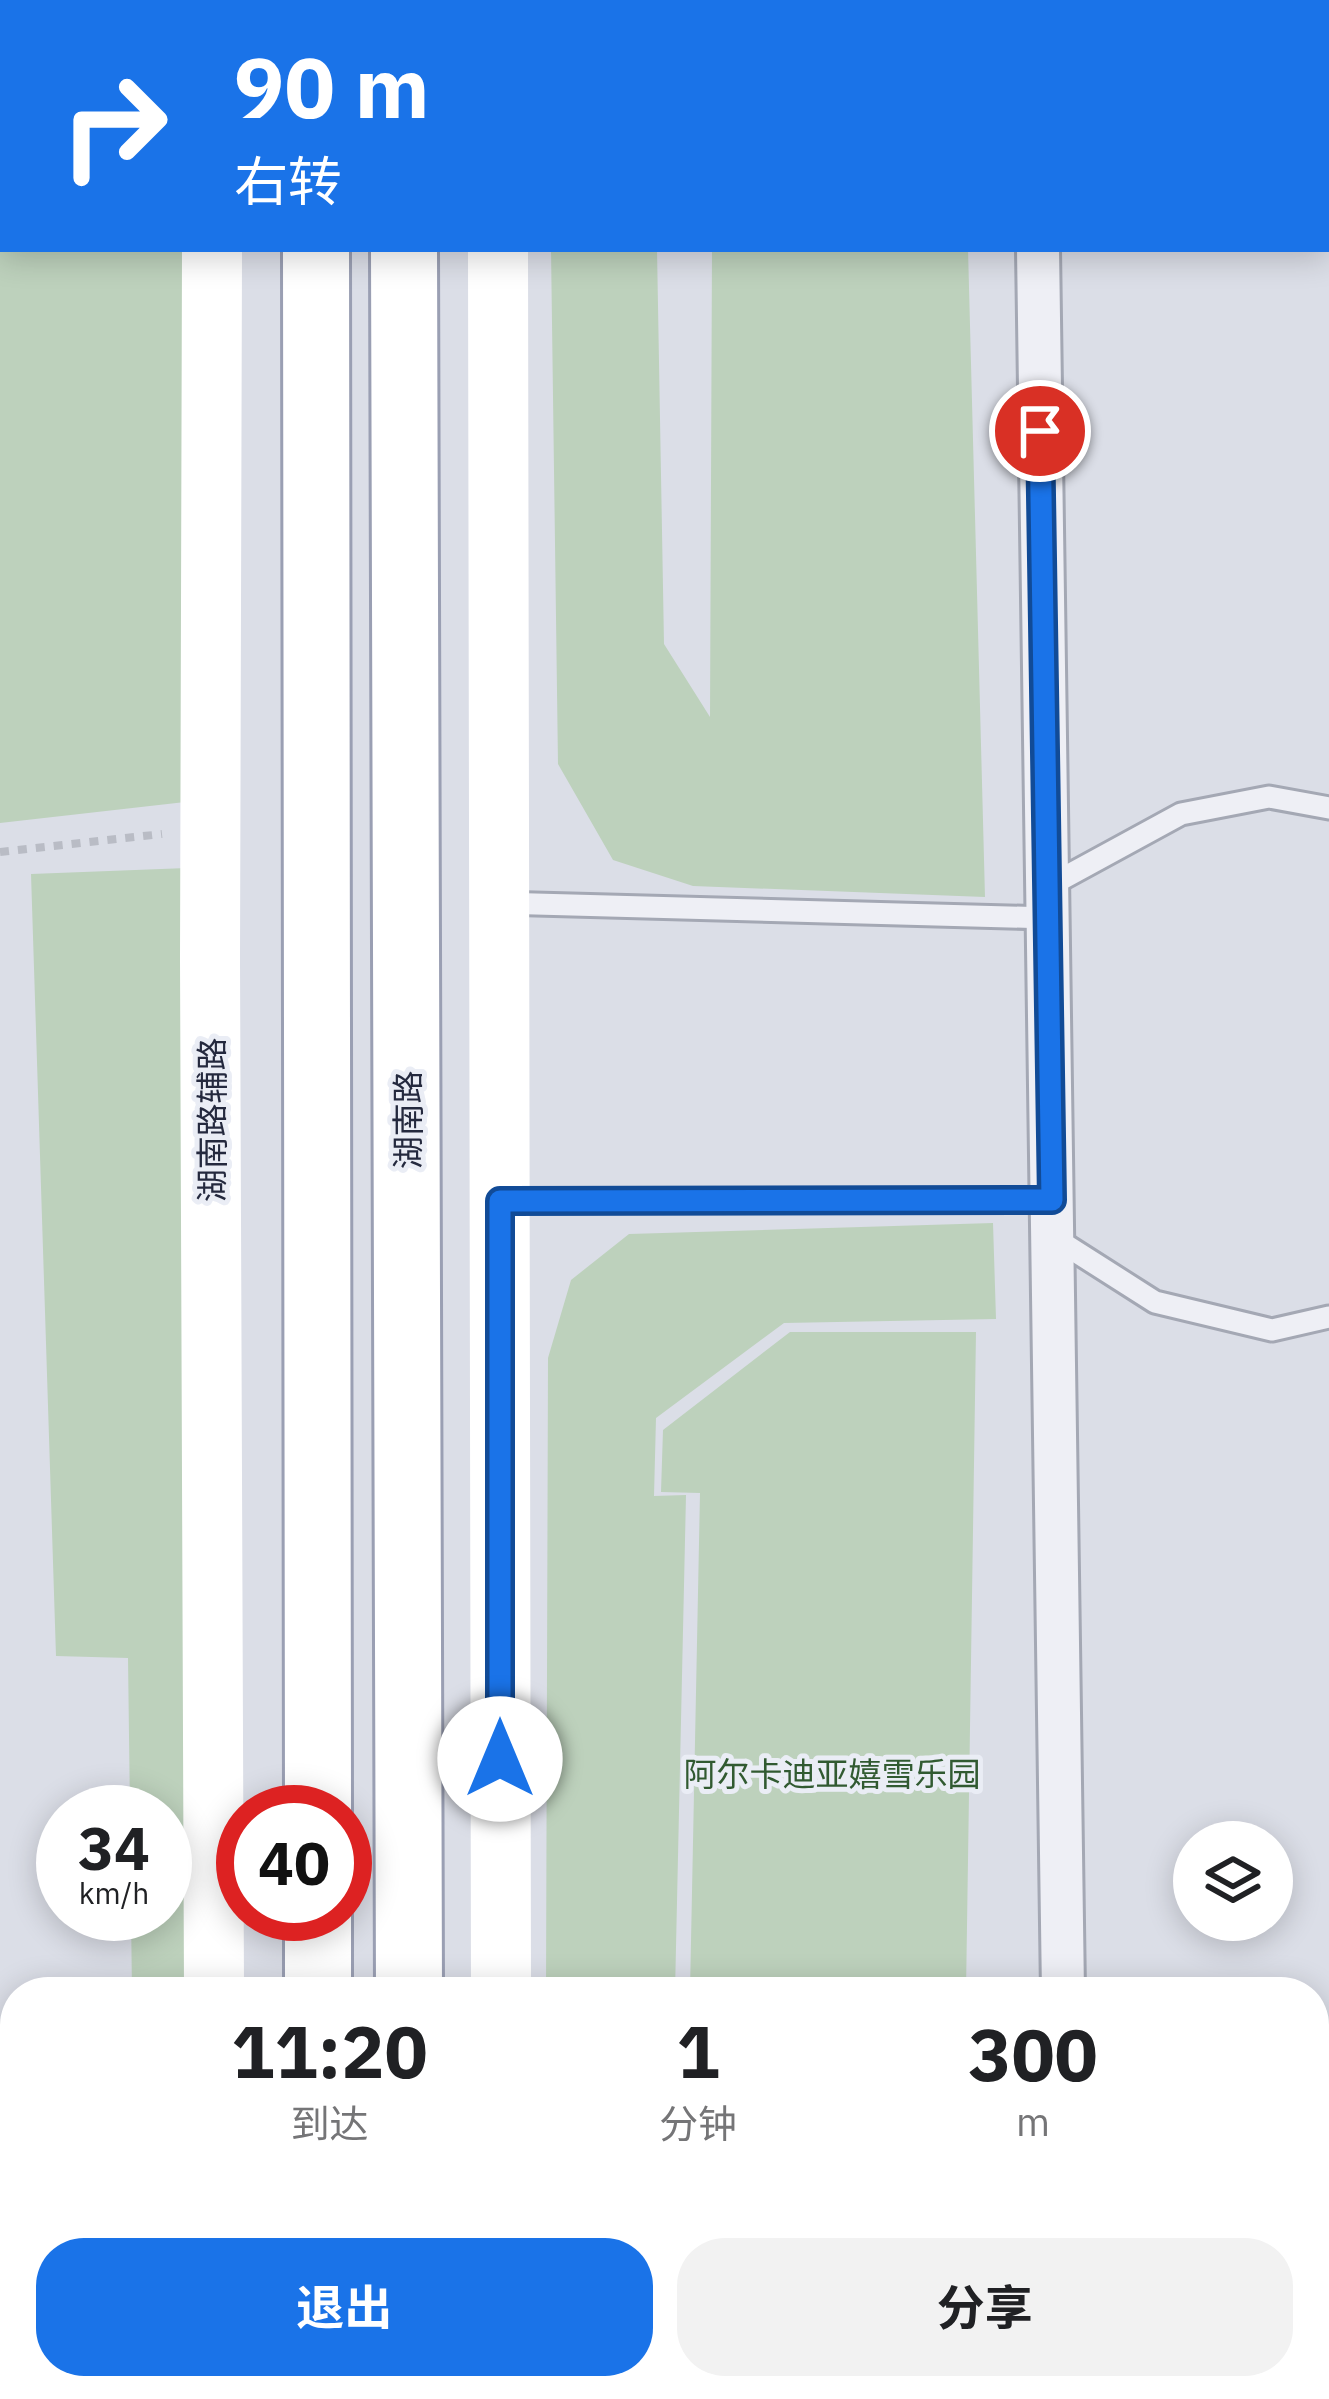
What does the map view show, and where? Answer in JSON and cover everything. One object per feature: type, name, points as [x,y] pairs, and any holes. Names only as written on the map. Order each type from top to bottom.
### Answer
[{"type":"main road","points":[[316,252],[318,1785]]},
{"type":"main road","name":"湖南路","points":[[404,252],[410,1977]]},
{"type":"main road","points":[[318,1941],[318,1977]]},
{"type":"street","name":"湖南路辅路","points":[[212,252],[214,1977]]},
{"type":"street","points":[[498,252],[501,1977]]},
{"type":"street","points":[[1038,252],[1063,1977]]},
{"type":"lane","points":[[499,903],[1047,903],[1181,814],[1269,797],[1329,808]]},
{"type":"lane","points":[[500,1201],[1052,1219],[1155,1302],[1272,1330],[1329,1317]]},
{"type":"path","points":[[0,852],[212,828]]},
{"type":"green space","points":[[0,252],[192,252],[194,801],[0,823]]},
{"type":"green space","points":[[551,252],[657,252],[664,644],[710,717],[712,252],[968,252],[985,897],[693,886],[613,860],[558,764]]},
{"type":"green space","points":[[187,868],[191,1785],[130,1785],[128,1658],[56,1656],[31,874]]},
{"type":"green space","points":[[993,1223],[996,1319],[784,1323],[656,1418],[654,1496],[686,1495],[675,1977],[546,1977],[548,1358],[571,1280],[629,1234]]},
{"type":"green space","name":"阿尔卡迪亚嬉雪乐园","points":[[790,1332],[976,1332],[966,1977],[690,1977],[700,1493],[661,1492],[663,1430]]},
{"type":"green space","points":[[131,1941],[192,1941],[192,1977],[132,1977]]},
{"type":"route","points":[[500,1759],[500,1201],[1052,1200],[1040,431]]}]
